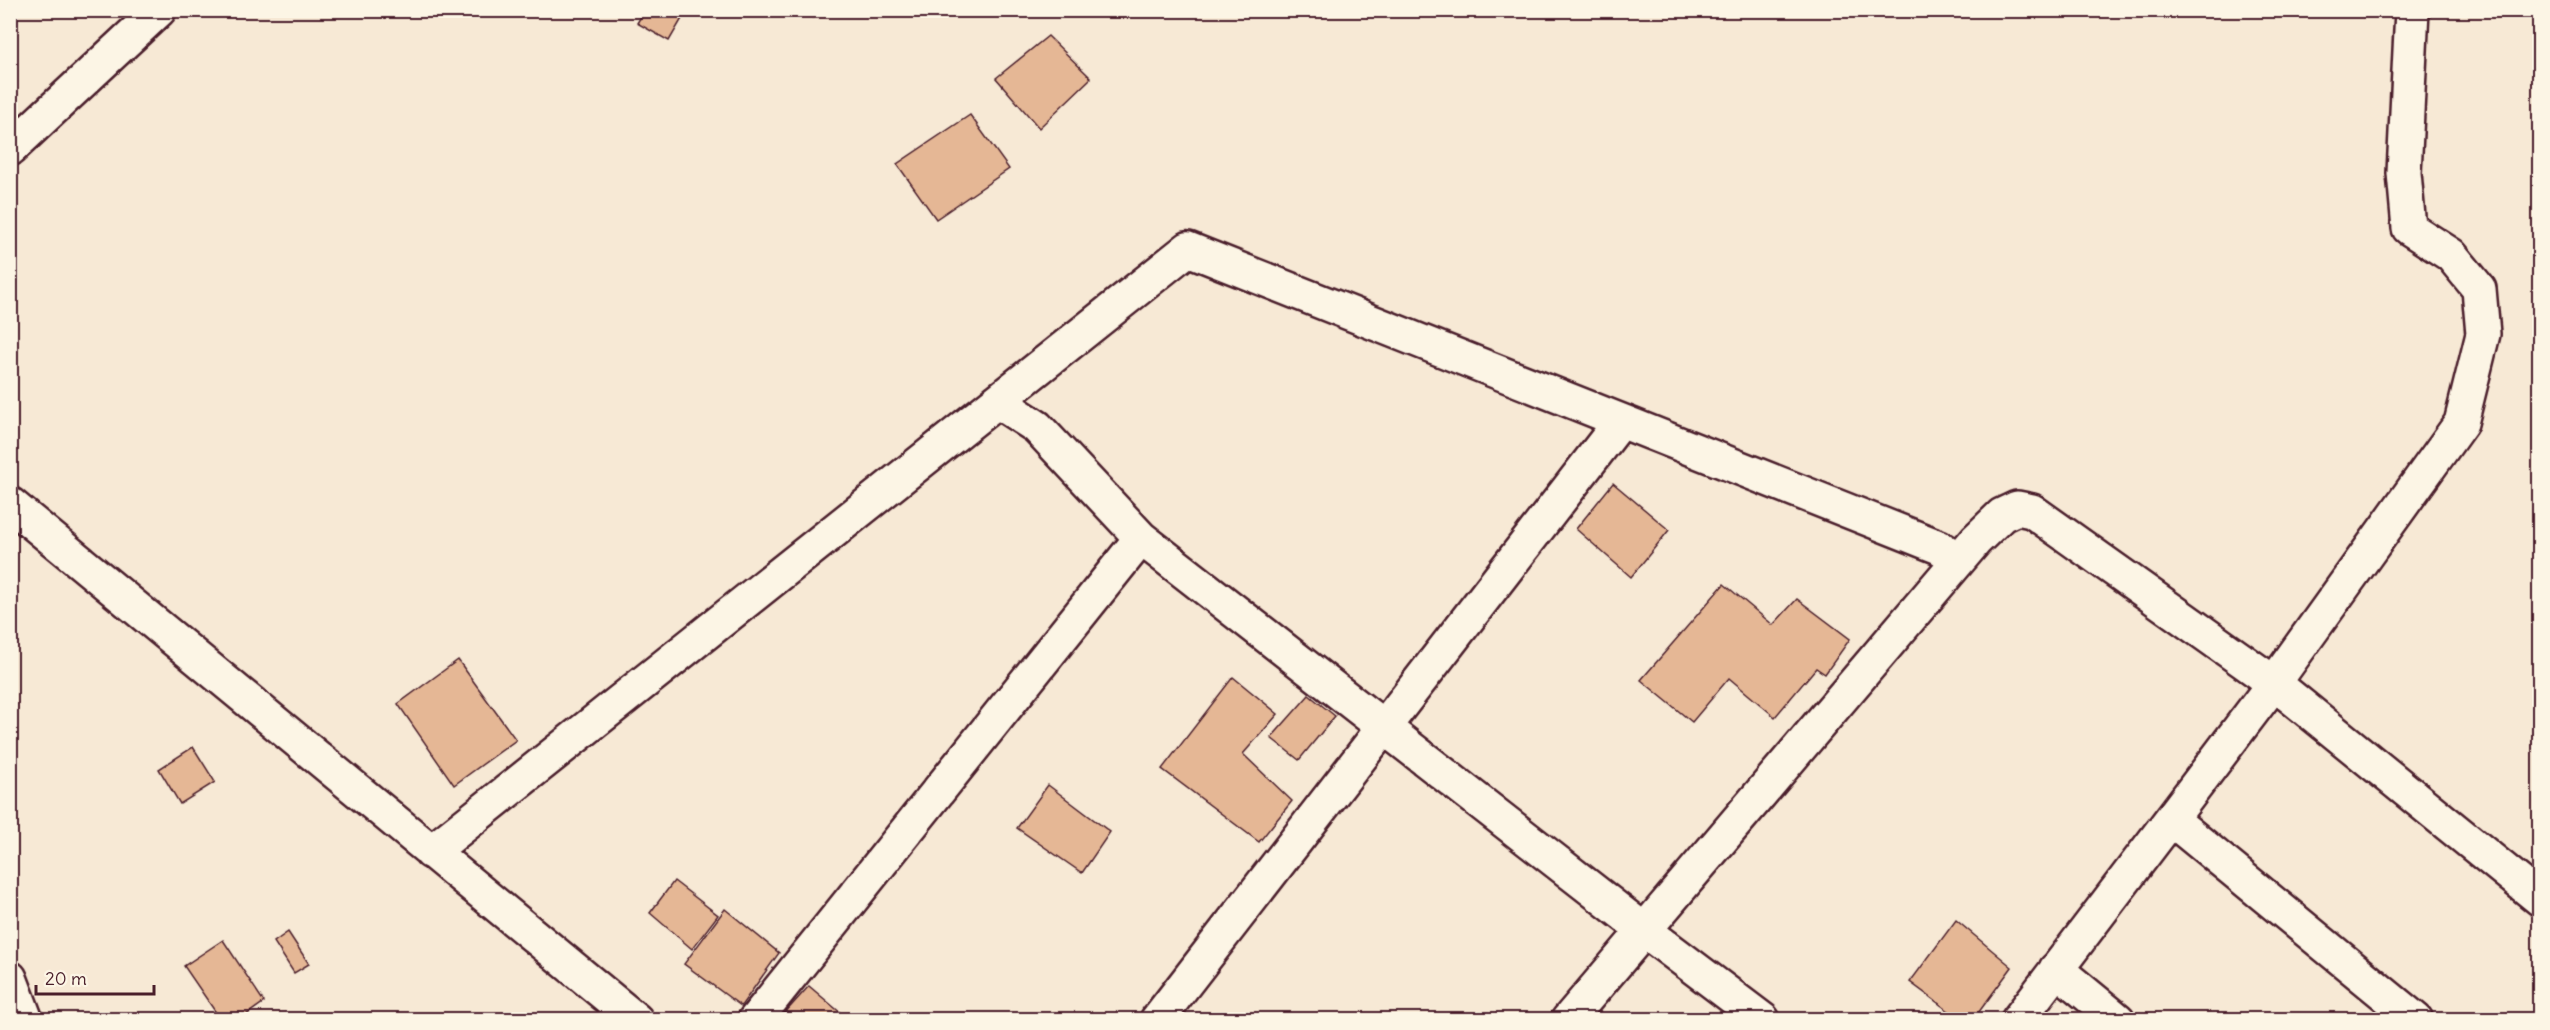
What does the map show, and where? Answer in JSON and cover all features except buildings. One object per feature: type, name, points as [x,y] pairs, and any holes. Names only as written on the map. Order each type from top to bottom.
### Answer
[{"type":"street","points":[[10,149],[159,10]]},
{"type":"street","points":[[2018,1020],[2274,683],[2461,423],[2483,334],[2479,289],[2451,255],[2409,228],[2404,173],[2412,10]]},
{"type":"street","points":[[431,852],[1188,249],[1939,547],[1959,560]]},
{"type":"street","points":[[997,401],[1037,427],[1141,538],[1763,1020]]},
{"type":"street","points":[[1157,1020],[1621,421]]},
{"type":"street","points":[[10,504],[636,1020]]},
{"type":"street","points":[[1569,1020],[1959,560],[2002,515],[2017,508],[2032,511],[2274,683],[2540,899]]},
{"type":"street","points":[[755,1020],[1141,538]]},
{"type":"street","points":[[2171,819],[2416,1020]]},
{"type":"street","points":[[2056,969],[2118,1020]]},
{"type":"street","points":[[10,978],[26,1020]]}]
